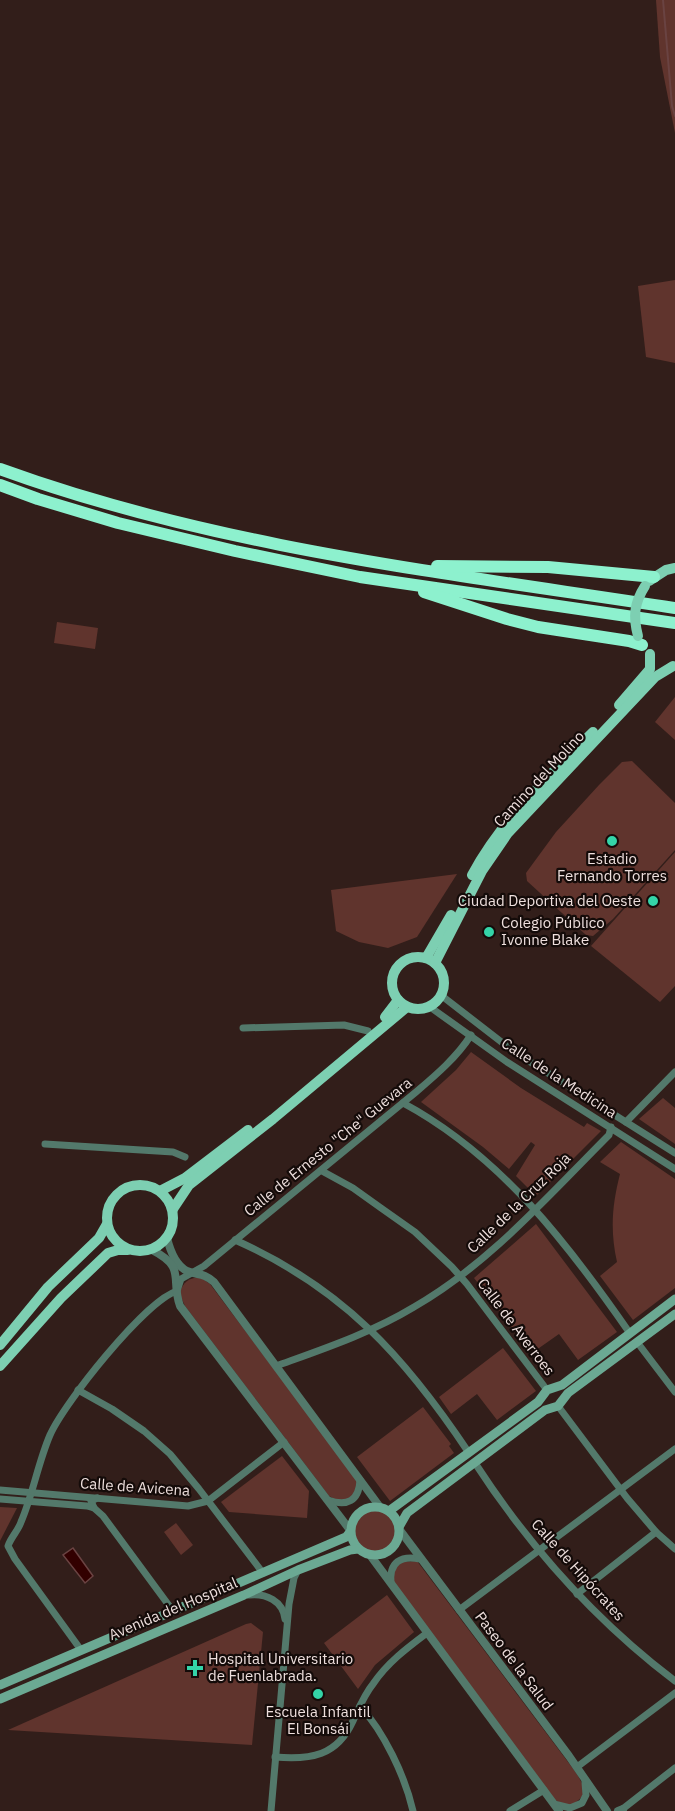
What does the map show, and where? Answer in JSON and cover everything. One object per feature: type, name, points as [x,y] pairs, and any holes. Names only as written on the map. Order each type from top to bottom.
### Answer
[{"type":"highway","points":[[0,470],[122,508],[244,538],[406,567],[675,608]]},
{"type":"highway","points":[[0,485],[38,500],[235,551],[403,585],[458,590],[675,623]]},
{"type":"highway","points":[[406,567],[416,565],[548,567],[654,577]]},
{"type":"highway","points":[[403,585],[538,627],[643,645]]},
{"type":"main road","points":[[674,666],[661,662],[643,645],[634,622],[634,608],[645,586],[654,577],[675,568]]},
{"type":"main road","name":"Camino del Molino","points":[[431,961],[486,850],[501,828],[632,692],[650,669],[643,645]]},
{"type":"main road","name":"Camino del Molino","points":[[431,961],[482,870],[508,833],[655,677],[674,666]]},
{"type":"main road","points":[[416,957],[431,961],[444,978],[441,996],[430,1007],[417,1010],[407,1007],[398,1000],[393,990],[393,979],[397,968],[405,961],[416,957]]},
{"type":"main road","points":[[160,1191],[185,1178],[268,1113],[368,1031],[391,1011],[398,1000]]},
{"type":"main road","points":[[172,1209],[189,1185],[273,1119],[407,1007]]},
{"type":"main road","points":[[0,1345],[48,1287],[99,1238],[107,1224],[112,1201],[120,1192],[127,1187],[144,1185],[160,1191],[168,1199],[174,1219],[167,1238],[152,1250],[141,1252],[118,1250],[108,1253],[60,1299],[0,1366]]},
{"type":"main road","points":[[107,1224],[120,1245],[131,1250]]},
{"type":"main road","points":[[384,1509],[469,1453],[675,1299]]},
{"type":"main road","points":[[399,1528],[395,1518],[384,1509],[370,1507],[361,1510],[354,1517],[350,1531],[358,1549],[370,1555],[379,1555],[388,1551],[395,1545],[399,1528],[407,1513],[557,1404],[568,1393],[675,1314]]},
{"type":"main road","points":[[548,1392],[545,1404],[557,1404]]},
{"type":"main road","points":[[548,1392],[561,1392],[557,1404]]},
{"type":"main road","name":"Avenida del Hospital","points":[[0,1685],[346,1537],[350,1531]]},
{"type":"main road","name":"Avenida del Hospital","points":[[0,1699],[298,1570],[358,1549]]},
{"type":"street","points":[[441,996],[513,1051],[675,1153]]},
{"type":"street","name":"Calle de la Medicina","points":[[430,1007],[515,1067],[675,1169]]},
{"type":"street","points":[[243,1028],[344,1025],[368,1031]]},
{"type":"street","name":"Calle de Ernesto \"Che\" Guevara","points":[[194,1273],[437,1075],[471,1035]]},
{"type":"street","points":[[626,1122],[675,1072]]},
{"type":"street","points":[[403,1103],[461,1141],[495,1169],[535,1208],[604,1295],[630,1332]]},
{"type":"street","name":"Calle de la Cruz Roja","points":[[276,1366],[371,1330],[415,1307],[460,1276],[498,1246],[609,1135],[610,1128]]},
{"type":"street","points":[[45,1144],[173,1152],[185,1157]]},
{"type":"street","name":"Calle de Averroes","points":[[322,1171],[352,1188],[415,1233],[460,1276],[548,1392]]},
{"type":"street","points":[[167,1238],[170,1250],[186,1271],[204,1274],[214,1282],[360,1480],[384,1509]]},
{"type":"street","points":[[235,1240],[284,1264],[319,1286],[371,1330],[412,1374],[469,1453]]},
{"type":"street","points":[[152,1250],[164,1256],[172,1266],[177,1276],[180,1306],[350,1531]]},
{"type":"street","points":[[81,1650],[8,1546],[20,1525],[51,1432],[61,1414],[122,1338],[162,1299],[177,1291],[181,1279],[194,1273]]},
{"type":"street","points":[[637,1342],[675,1392]]},
{"type":"street","points":[[78,1390],[112,1409],[144,1431],[170,1454],[263,1573]]},
{"type":"street","points":[[557,1404],[656,1532],[675,1549]]},
{"type":"street","name":"Calle de Avicena","points":[[0,1491],[188,1506],[208,1501],[284,1442]]},
{"type":"street","points":[[459,1610],[675,1449]]},
{"type":"street","name":"Calle de Hipócrates","points":[[475,1463],[539,1550],[577,1594],[637,1652],[675,1681]]},
{"type":"street","points":[[328,1500],[337,1503],[349,1501],[359,1492],[360,1480]]},
{"type":"street","points":[[97,1498],[91,1501],[94,1508],[103,1516],[173,1611]]},
{"type":"street","points":[[0,1499],[94,1508]]},
{"type":"street","name":"Paseo de la Salud","points":[[399,1528],[577,1767],[605,1810]]},
{"type":"street","points":[[577,1594],[656,1532]]},
{"type":"street","points":[[370,1555],[557,1808],[570,1808],[582,1803],[587,1790],[585,1780]]},
{"type":"street","points":[[391,1584],[390,1575],[395,1564],[404,1557],[420,1559]]},
{"type":"street","points":[[271,1811],[286,1632],[294,1578],[298,1570]]},
{"type":"street","points":[[244,1595],[259,1594],[270,1597],[278,1604],[285,1614],[286,1632]]},
{"type":"street","points":[[275,1757],[295,1759],[324,1753],[345,1736],[374,1682],[393,1659],[427,1633]]},
{"type":"street","points":[[577,1767],[675,1693]]},
{"type":"street","points":[[360,1706],[370,1717],[394,1758],[413,1811]]},
{"type":"street","points":[[620,1810],[675,1768]]},
{"type":"street","points":[[510,1811],[544,1790]]},
{"type":"shaded area","points":[[656,0],[675,0],[675,133],[660,57]]},
{"type":"shaded area","points":[[675,280],[675,363],[646,357],[638,286]]},
{"type":"shaded area","points":[[57,622],[98,628],[95,649],[54,643]]},
{"type":"shaded area","points":[[675,697],[675,740],[655,722]]},
{"type":"shaded area","name":"Estadio Fernando Torres","points":[[632,761],[675,803],[675,850],[613,919],[593,936],[586,935],[527,881],[526,873],[556,832],[599,785],[622,762]]},
{"type":"shaded area","name":"Ciudad Deportiva del Oeste","points":[[675,852],[675,986],[660,1002],[591,946]]},
{"type":"shaded area","points":[[457,874],[417,937],[388,948],[359,942],[336,931],[331,890]]},
{"type":"shaded area","points":[[471,1052],[521,1088],[584,1127],[587,1123],[601,1131],[536,1196],[516,1176],[535,1145],[531,1142],[509,1169],[421,1102],[456,1070]]},
{"type":"shaded area","points":[[663,1098],[675,1108],[675,1144],[639,1119]]},
{"type":"shaded area","points":[[621,1142],[675,1179],[675,1288],[633,1320],[600,1276],[617,1262],[613,1240],[613,1218],[620,1174],[600,1162]]},
{"type":"shaded area","points":[[536,1224],[617,1332],[578,1360],[559,1334],[532,1353],[474,1278]]},
{"type":"shaded area","points":[[200,1277],[210,1284],[358,1481],[357,1492],[353,1495],[340,1500],[329,1496],[185,1306],[179,1293],[181,1289],[192,1278]]},
{"type":"shaded area","points":[[503,1348],[536,1391],[497,1420],[477,1394],[451,1414],[439,1397]]},
{"type":"shaded area","points":[[423,1407],[451,1444],[449,1446],[454,1453],[390,1501],[357,1457]]},
{"type":"shaded area","points":[[282,1456],[309,1491],[307,1518],[229,1512],[221,1502]]},
{"type":"shaded area","points":[[0,1507],[17,1508],[0,1541]]},
{"type":"shaded area","points":[[370,1507],[380,1507],[392,1514],[399,1526],[399,1536],[392,1548],[380,1555],[370,1555],[355,1544],[351,1536],[351,1526],[362,1511]]},
{"type":"shaded area","points":[[176,1523],[193,1545],[181,1555],[164,1532]]},
{"type":"shaded area","points":[[73,1548],[93,1576],[85,1583],[63,1555]]},
{"type":"shaded area","points":[[417,1561],[574,1770],[584,1791],[575,1803],[568,1807],[555,1800],[394,1583],[393,1570],[402,1562]]},
{"type":"shaded area","points":[[387,1595],[414,1632],[375,1665],[358,1689],[324,1643]]},
{"type":"shaded area","points":[[251,1623],[263,1632],[252,1745],[8,1730],[246,1624]]},
{"type":"waterway","points":[[663,0],[672,106],[675,116]]},
{"type":"place","name":"Estadio Fernando Torres","points":[[612,841]]},
{"type":"place","name":"Ciudad Deportiva del Oeste","points":[[653,901]]},
{"type":"place","name":"Colegio Público Ivonne Blake","points":[[489,932]]},
{"type":"place","name":"Hospital Universitario de Fuenlabrada.","points":[[195,1668]]},
{"type":"place","name":"Escuela Infantil El Bonsái","points":[[318,1694]]}]
